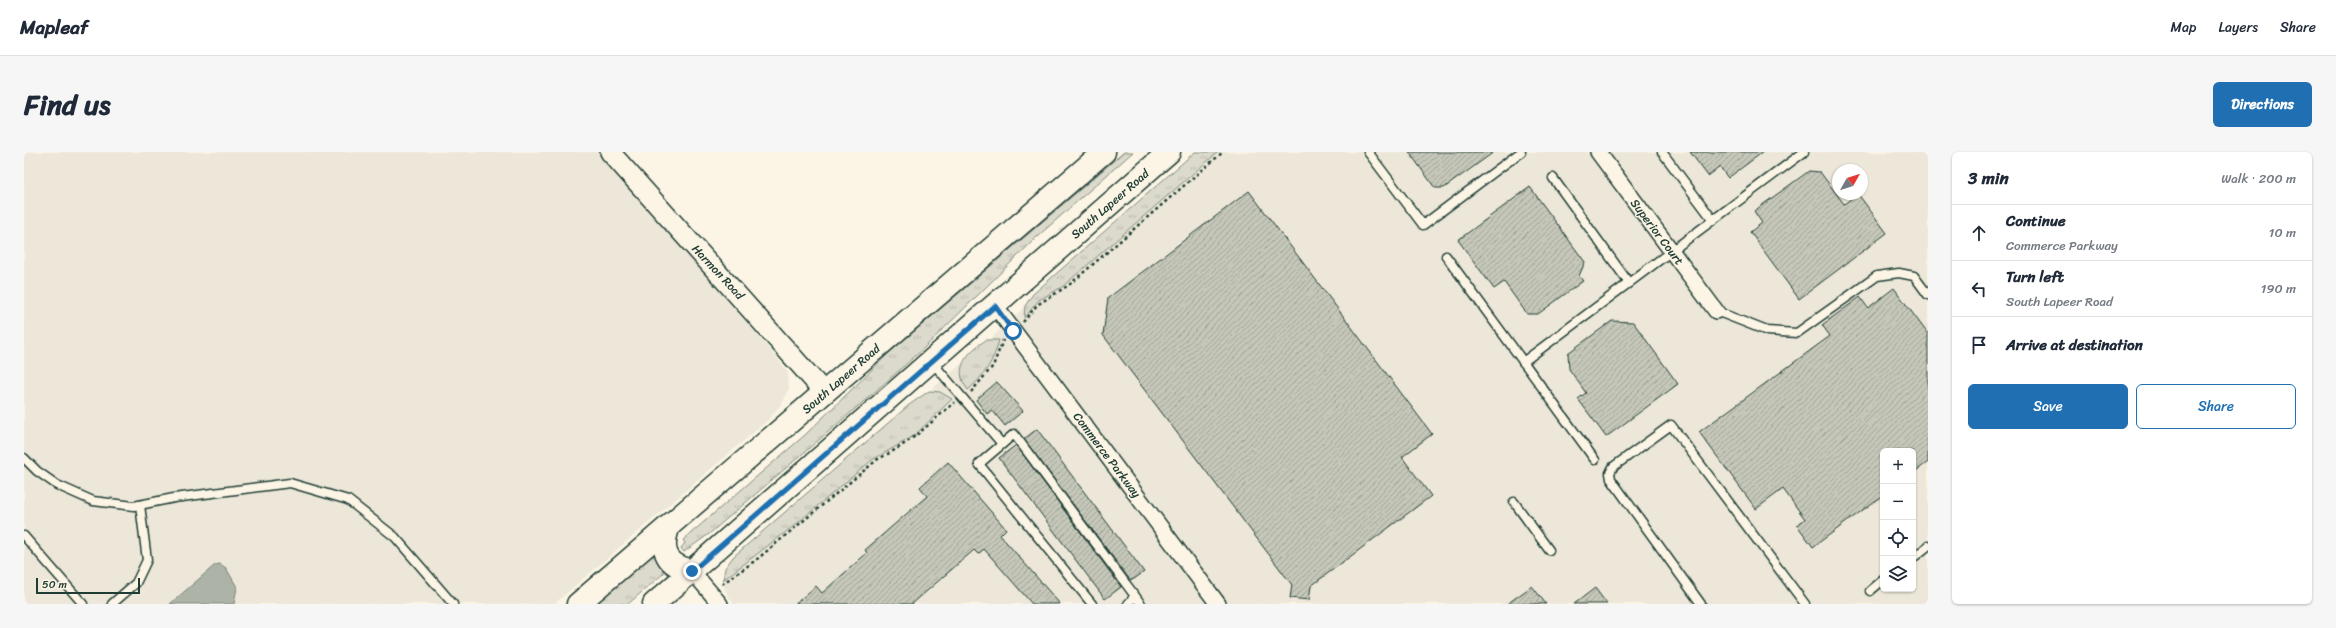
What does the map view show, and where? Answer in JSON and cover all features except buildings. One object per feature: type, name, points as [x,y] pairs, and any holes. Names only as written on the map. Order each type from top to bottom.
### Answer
[{"type":"main road","name":"South Lapeer Road","points":[[578,604],[1104,152]]},
{"type":"main road","name":"South Lapeer Road","points":[[654,604],[932,362],[1168,152]]},
{"type":"main road","points":[[668,528],[664,548],[668,558],[674,565],[692,571]]},
{"type":"street","name":"Harmon Road","points":[[610,152],[825,393]]},
{"type":"street","name":"Superior Court","points":[[1598,152],[1716,311]]},
{"type":"street","name":"Commerce Parkway","points":[[995,306],[1218,604]]},
{"type":"street","points":[[692,571],[720,604]]},
{"type":"lane","points":[[1368,152],[1423,225],[1522,152]]},
{"type":"lane","points":[[1662,152],[1713,220]]},
{"type":"lane","points":[[1523,362],[1804,152]]},
{"type":"lane","points":[[1553,178],[1629,283]]},
{"type":"lane","points":[[1446,256],[1595,460]]},
{"type":"lane","points":[[1716,311],[1767,330],[1796,333],[1877,276],[1899,273],[1914,276],[1928,295]]},
{"type":"lane","points":[[932,362],[1002,444]]},
{"type":"lane","points":[[1701,604],[1612,484],[1611,479],[1610,473],[1613,467],[1671,425],[1805,604]]},
{"type":"lane","points":[[1092,604],[979,464],[1014,434],[1141,604]]},
{"type":"lane","points":[[24,458],[37,471],[57,485],[93,501],[134,506],[174,498],[290,483],[348,500],[395,536],[453,604]]},
{"type":"lane","points":[[1514,502],[1549,550]]},
{"type":"lane","points":[[112,604],[136,583],[147,560],[140,505]]},
{"type":"lane","points":[[24,536],[83,604]]},
{"type":"lane","points":[[1916,556],[1928,546]]},
{"type":"lane","points":[[1870,591],[1880,583]]},
{"type":"lane","points":[[1128,604],[1136,596]]},
{"type":"path","points":[[1024,321],[1037,305],[1069,285],[1223,152]]},
{"type":"path","points":[[970,393],[994,366],[1002,341]]},
{"type":"path","points":[[723,583],[734,577],[785,537],[869,466],[920,435],[956,401]]},
{"type":"shaded area","points":[[24,152],[600,152],[779,360],[788,373],[789,388],[783,402],[769,419],[554,604],[24,604]]},
{"type":"shaded area","points":[[1198,152],[1928,152],[1928,604],[734,604],[727,595],[723,583],[725,571],[735,555],[984,345],[1087,248]]},
{"type":"shaded area","points":[[220,564],[226,568],[237,587],[234,604],[170,604],[215,565]]},
{"type":"green space","points":[[1124,152],[1133,152],[1038,236],[922,350],[709,534],[684,552],[681,548],[685,543],[683,540],[805,435],[889,353]]},
{"type":"green space","points":[[1195,152],[1218,152],[1062,287],[1039,300],[1024,318],[1025,306],[1033,294]]},
{"type":"green space","points":[[986,340],[999,340],[997,348],[988,368],[968,390],[961,375],[964,362],[973,350]]},
{"type":"green space","points":[[929,391],[940,392],[952,399],[914,436],[872,460],[795,525],[723,580],[725,568],[733,557],[909,405]]},
{"type":"green space","points":[[652,556],[655,556],[664,573],[628,604],[596,604]]},
{"type":"route","points":[[692,571],[995,306],[1013,331]]}]
